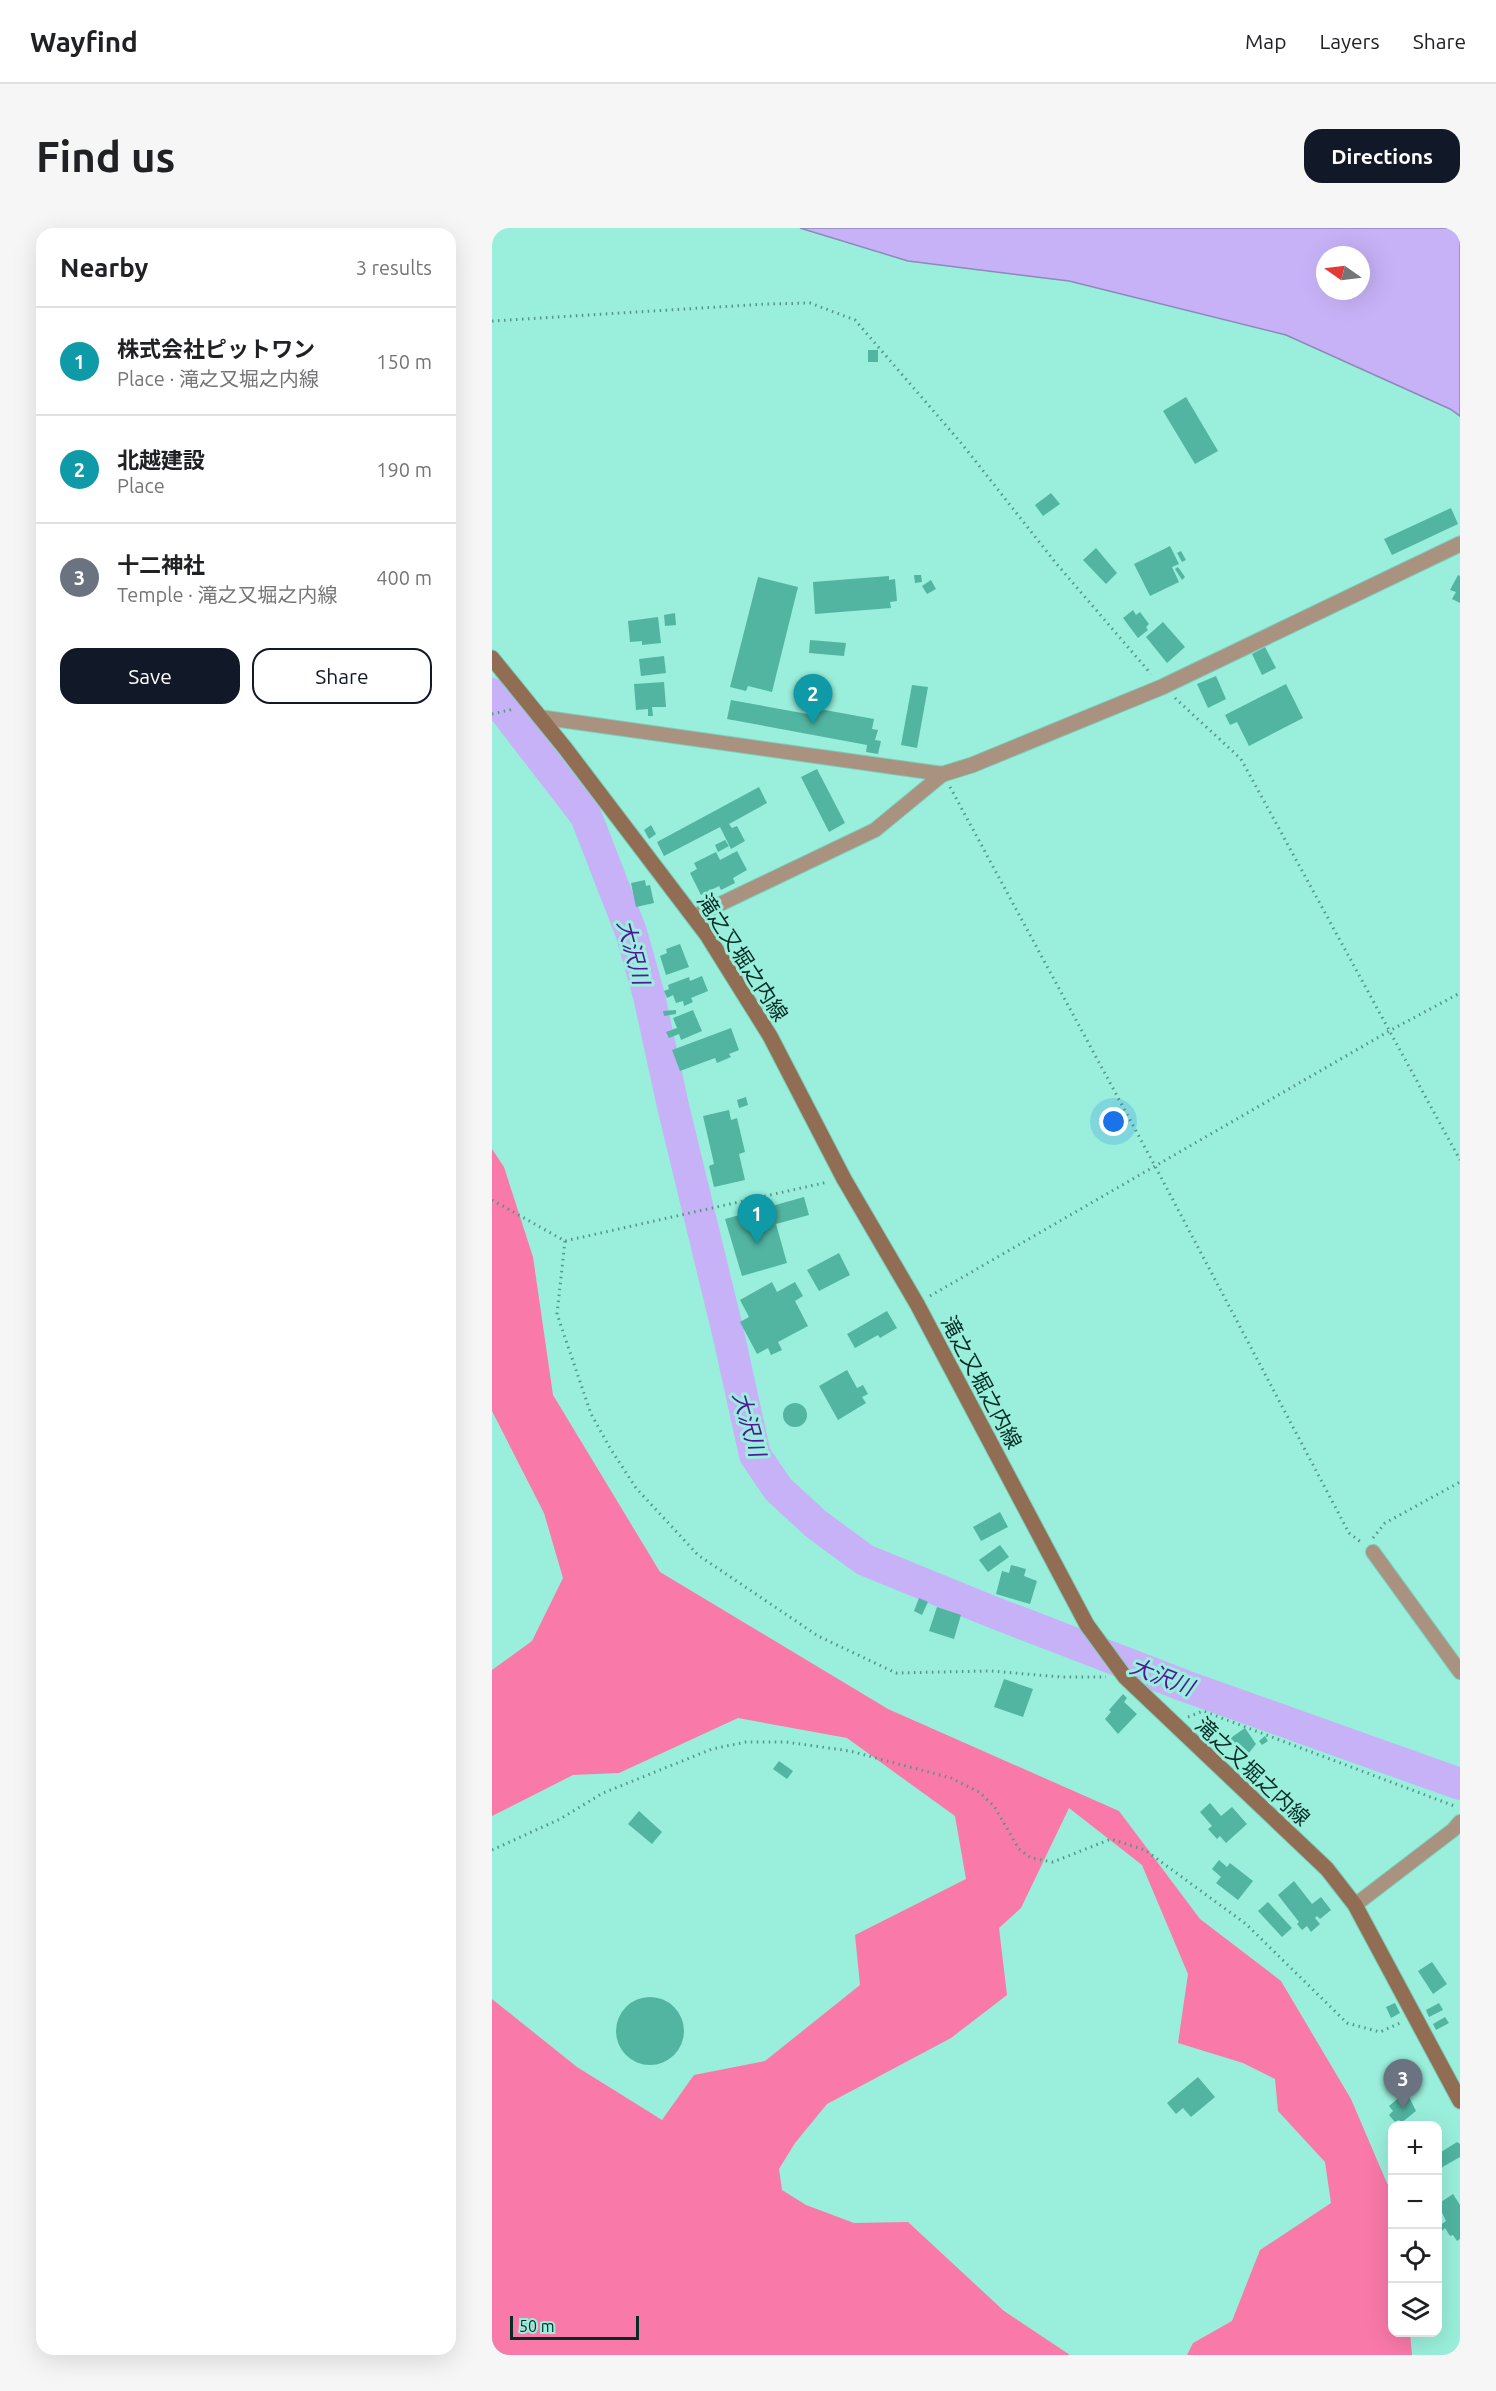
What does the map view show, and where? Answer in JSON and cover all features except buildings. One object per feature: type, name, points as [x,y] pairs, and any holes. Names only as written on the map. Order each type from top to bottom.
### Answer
[{"type":"main road","name":"滝之又堀之内線","points":[[492,658],[565,748],[707,935],[770,1036],[844,1179],[917,1304],[1087,1625],[1125,1676],[1327,1869],[1355,1905],[1460,2101]]},
{"type":"street","points":[[693,917],[875,830],[943,774],[972,765],[1162,687],[1460,544]]},
{"type":"street","points":[[539,717],[943,774]]},
{"type":"street","points":[[1373,1552],[1460,1672]]},
{"type":"street","points":[[1355,1905],[1453,1830],[1460,1822]]},
{"type":"path","points":[[492,321],[810,303],[855,320],[962,444],[1055,562],[1162,687],[1241,759],[1460,1160]]},
{"type":"path","points":[[943,774],[1155,1166],[1349,1533],[1373,1552]]},
{"type":"path","points":[[917,1304],[1391,1030],[1460,993]]},
{"type":"path","points":[[492,1200],[565,1240],[844,1179]]},
{"type":"path","points":[[565,1240],[557,1314],[591,1414],[636,1488],[698,1555],[819,1636],[896,1673],[991,1671],[1061,1677],[1125,1676]]},
{"type":"path","points":[[1373,1552],[1373,1536],[1385,1523],[1460,1482]]},
{"type":"path","points":[[1173,1724],[1203,1711],[1460,1808]]},
{"type":"path","points":[[492,1850],[560,1819],[603,1793],[712,1749],[746,1742],[786,1742],[850,1751],[951,1778],[979,1792],[994,1806],[1019,1849],[1031,1858],[1053,1862],[1111,1839],[1145,1850],[1246,1924],[1347,2024],[1380,2032],[1415,2016]]},
{"type":"shaded area","points":[[800,228],[1460,228],[1460,416],[1450,409],[1286,335],[1069,281],[908,261]]},
{"type":"shaded area","points":[[492,1149],[504,1167],[533,1257],[553,1395],[660,1572],[888,1709],[1119,1811],[1200,1919],[1281,1981],[1351,2099],[1388,2186],[1388,2337],[1410,2337],[1412,2355],[1187,2355],[1193,2343],[1232,2321],[1260,2250],[1331,2203],[1325,2162],[1278,2111],[1275,2079],[1243,2063],[1178,2043],[1188,1974],[1142,1865],[1069,1808],[1021,1908],[999,1928],[1007,1995],[951,2038],[827,2104],[795,2143],[779,2169],[782,2190],[806,2205],[854,2223],[908,2222],[1004,2311],[1070,2355],[492,2355],[492,1999],[577,2067],[662,2120],[694,2075],[765,2061],[860,1985],[855,1935],[966,1879],[955,1816],[847,1738],[738,1718],[619,1773],[573,1775],[492,1816],[492,1670],[532,1641],[563,1578],[544,1513],[492,1411]]},
{"type":"waterway","name":"大沢川","points":[[492,694],[586,816],[631,932],[649,996],[755,1455],[778,1489],[816,1524],[865,1560],[1185,1686],[1460,1784]]},
{"type":"place","name":"北越建設","points":[[813,724]]},
{"type":"place","name":"株式会社ピットワン","points":[[757,1244]]},
{"type":"place","name":"十二神社","points":[[1403,2109]]}]
